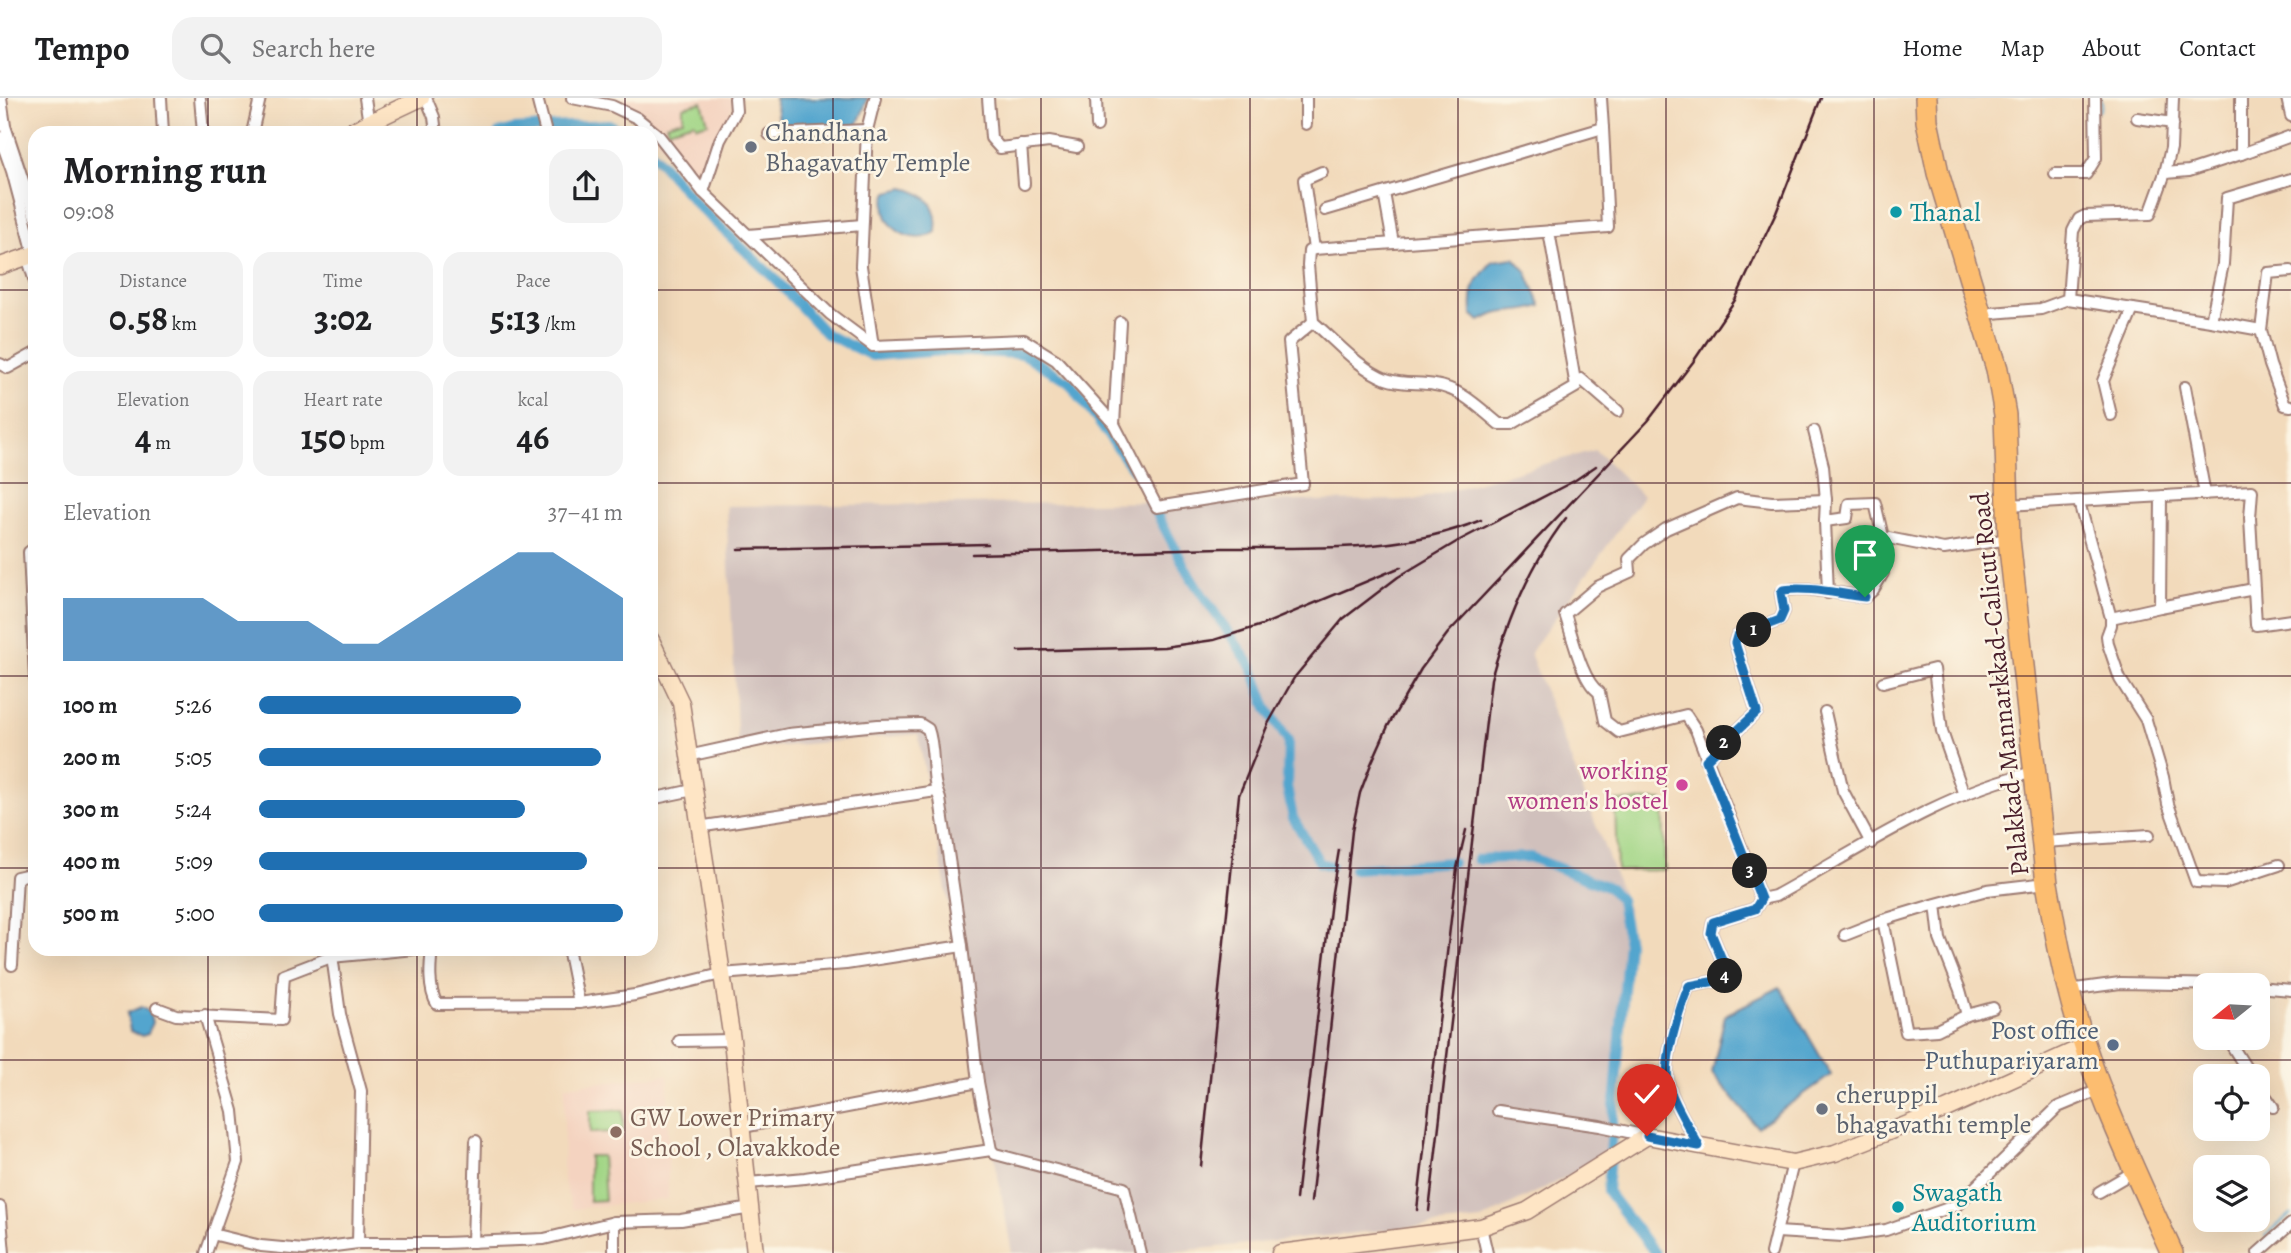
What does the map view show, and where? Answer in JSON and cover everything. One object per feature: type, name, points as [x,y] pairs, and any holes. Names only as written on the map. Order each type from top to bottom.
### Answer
[{"type":"highway","name":"Palakkad-Mannarkkad-Calicut Road","points":[[1926,98],[1938,173],[1997,369],[2005,415],[2009,539],[2048,883],[2068,989],[2101,1089],[2172,1253]]},
{"type":"street","points":[[1,98],[5,126],[28,196]]},
{"type":"street","points":[[161,98],[163,126]]},
{"type":"street","points":[[200,98],[202,126]]},
{"type":"street","points":[[254,126],[260,98]]},
{"type":"street","points":[[365,98],[369,124]]},
{"type":"street","points":[[364,126],[421,98]]},
{"type":"street","points":[[426,98],[435,126]]},
{"type":"street","points":[[572,98],[611,106],[646,126]]},
{"type":"street","points":[[703,192],[720,140],[736,111],[735,98]]},
{"type":"street","points":[[873,346],[861,267],[867,130],[875,98]]},
{"type":"street","points":[[988,98],[991,138],[1000,148],[1049,142],[1077,147]]},
{"type":"street","points":[[1096,98],[1097,126]]},
{"type":"street","points":[[1306,98],[1307,124]]},
{"type":"street","points":[[1601,98],[1608,227],[1314,249],[1308,251],[1308,265],[1312,322],[1362,366],[1386,379],[1452,388],[1499,425],[1505,426],[1576,387],[1581,379],[1618,411]]},
{"type":"street","points":[[2055,174],[2085,174],[2095,158],[2095,98]]},
{"type":"street","points":[[2068,299],[2073,231],[2079,219],[2085,216],[2150,214],[2171,148],[2173,98]]},
{"type":"street","points":[[2241,98],[2241,154]]},
{"type":"street","points":[[2287,98],[2291,116]]},
{"type":"street","points":[[541,99],[544,126]]},
{"type":"street","points":[[2137,118],[2173,123]]},
{"type":"street","points":[[1325,211],[1603,128]]},
{"type":"street","points":[[769,134],[867,130]]},
{"type":"street","points":[[658,135],[703,192],[830,314],[873,346],[1024,340],[1056,360],[1114,424],[1157,507],[1303,484],[1289,342],[1312,322]]},
{"type":"street","points":[[2165,173],[2189,171],[2291,136]]},
{"type":"street","points":[[0,137],[12,171],[28,238]]},
{"type":"street","points":[[1021,145],[1024,184]]},
{"type":"street","points":[[1314,249],[1304,180],[1322,172]]},
{"type":"street","points":[[2211,321],[2223,264],[2227,198],[2291,180]]},
{"type":"street","points":[[1384,193],[1394,243]]},
{"type":"street","points":[[748,235],[862,225]]},
{"type":"street","points":[[1549,231],[1577,384]]},
{"type":"street","points":[[0,266],[28,256]]},
{"type":"street","points":[[2291,271],[2268,273],[2261,330],[2270,365],[2286,405],[2291,406]]},
{"type":"street","points":[[1979,314],[2041,309],[2068,299],[2261,330]]},
{"type":"street","points":[[2111,415],[2103,382],[2133,309]]},
{"type":"street","points":[[1114,424],[1120,322]]},
{"type":"street","points":[[0,364],[8,368],[28,357]]},
{"type":"street","points":[[2185,387],[2205,494]]},
{"type":"street","points":[[1814,431],[1823,466],[1826,500],[1828,593]]},
{"type":"street","points":[[2008,505],[2252,491],[2250,518],[2256,625],[2291,620]]},
{"type":"street","points":[[2160,607],[2161,497]]},
{"type":"street","points":[[1761,899],[1696,730],[1686,715],[1619,732],[1605,721],[1599,692],[1591,688],[1585,675],[1565,614],[1597,587],[1630,572],[1629,559],[1644,544],[1666,529],[1709,510],[1737,498],[1772,502],[1826,500]]},
{"type":"street","points":[[2079,502],[2111,618],[2108,644],[2120,679],[2146,720],[2168,804],[2196,882],[2224,883],[2279,865]]},
{"type":"street","points":[[1706,760],[1757,712],[1735,643],[1737,636],[1780,620],[1784,611],[1781,593],[1783,590],[1814,588],[1828,593],[1865,597],[1873,590],[1883,573],[1878,555],[1883,537],[1875,503],[1849,504],[1847,518],[1825,521]]},
{"type":"street","points":[[1883,537],[1944,549],[2009,539]]},
{"type":"street","points":[[2111,618],[2254,589]]},
{"type":"street","points":[[658,655],[681,703],[732,1040],[755,1253]]},
{"type":"street","points":[[1883,682],[1934,669],[1942,732],[1964,795]]},
{"type":"street","points":[[1825,712],[1843,791],[1871,843]]},
{"type":"street","points":[[688,756],[788,734],[878,725],[920,724],[928,729],[933,744],[936,791],[940,799],[962,946],[978,1082],[991,1150],[995,1154],[1124,1188],[1140,1253]]},
{"type":"street","points":[[1699,1146],[1668,1086],[1670,1054],[1678,1011],[1689,986],[1721,980],[1726,976],[1726,969],[1711,933],[1713,922],[1755,909],[1761,899],[1775,896],[1927,811],[1984,786],[2035,772]]},
{"type":"street","points":[[658,798],[693,790]]},
{"type":"street","points":[[698,827],[936,791]]},
{"type":"street","points":[[2044,842],[2149,835]]},
{"type":"street","points":[[12,965],[17,877],[28,875]]},
{"type":"street","points":[[1845,935],[1883,920],[1987,890],[2048,883]]},
{"type":"street","points":[[1936,904],[1940,939],[1967,1014]]},
{"type":"street","points":[[1883,920],[1906,1032],[1937,1030],[1967,1014],[1993,1008]]},
{"type":"street","points":[[0,935],[13,936]]},
{"type":"street","points":[[431,956],[433,994],[438,1004],[579,1003],[635,995],[721,974],[846,964],[962,946]]},
{"type":"street","points":[[157,1008],[176,1015],[281,1020],[285,975],[325,956]]},
{"type":"street","points":[[331,956],[340,1014],[361,1091],[358,1243]]},
{"type":"street","points":[[570,956],[579,1003]]},
{"type":"street","points":[[2068,989],[2120,983],[2193,985]]},
{"type":"street","points":[[2270,988],[2291,990]]},
{"type":"street","points":[[205,1015],[233,1111],[238,1162],[206,1253]]},
{"type":"street","points":[[680,1041],[732,1040]]},
{"type":"street","points":[[1498,1111],[1600,1126],[1793,1163],[1835,1153],[1946,1109],[2085,1046]]},
{"type":"street","points":[[743,1127],[978,1082]]},
{"type":"street","points":[[1776,1232],[1843,1236],[1886,1230],[1957,1205],[2058,1107],[2101,1089]]},
{"type":"street","points":[[2270,1103],[2273,1107]]},
{"type":"street","points":[[1280,1253],[1481,1227],[1527,1211],[1647,1136]]},
{"type":"street","points":[[473,1242],[476,1141]]},
{"type":"street","points":[[748,1182],[805,1178],[991,1150]]},
{"type":"street","points":[[1772,1253],[1793,1163]]},
{"type":"street","points":[[2099,1192],[2135,1171]]},
{"type":"street","points":[[0,1207],[4,1253]]},
{"type":"street","points":[[212,1234],[261,1249],[302,1252],[358,1243],[444,1248],[473,1242],[544,1239],[614,1222],[681,1220],[751,1208]]},
{"type":"street","points":[[614,1222],[614,1253]]},
{"type":"street","points":[[2258,1253],[2291,1224]]},
{"type":"street","points":[[1481,1227],[1487,1253]]},
{"type":"shaded area","points":[[573,98],[735,98],[703,192],[658,142],[658,126],[644,126],[637,118]]},
{"type":"shaded area","points":[[1595,450],[1643,496],[1530,653],[1628,909],[1611,1154],[1481,1220],[1161,1253],[1012,1253],[918,734],[738,750],[726,506],[1415,500]]},
{"type":"shaded area","name":"GW Lower Primary School , Olavakkode","points":[[668,1075],[668,1199],[572,1209],[563,1178],[565,1086]]},
{"type":"green space","points":[[702,102],[708,123],[697,126],[694,122],[668,130],[666,124],[683,119],[683,107]]},
{"type":"green space","points":[[1663,800],[1665,870],[1617,871],[1615,801]]},
{"type":"green space","points":[[623,1110],[623,1132],[590,1133],[590,1111]]},
{"type":"green space","points":[[589,1156],[602,1156],[605,1200],[589,1201]]},
{"type":"water","points":[[775,98],[868,98],[857,126],[779,128]]},
{"type":"water","points":[[904,188],[920,194],[930,203],[936,216],[936,232],[915,238],[905,235],[890,223],[885,203],[888,192]]},
{"type":"water","points":[[1514,258],[1526,271],[1541,306],[1503,312],[1480,321],[1472,314],[1475,284],[1493,261]]},
{"type":"water","points":[[1780,987],[1831,1075],[1757,1127],[1712,1073],[1725,1015]]},
{"type":"water","points":[[141,1007],[149,1012],[152,1022],[148,1034],[142,1036],[130,1031],[127,1013]]},
{"type":"waterway","points":[[1934,103],[1955,98],[1975,98]]},
{"type":"waterway","points":[[2099,111],[2102,105],[2100,98]]},
{"type":"waterway","points":[[571,126],[612,126]]},
{"type":"waterway","points":[[658,160],[697,205],[775,279],[826,334],[872,356],[944,351],[1023,354],[1069,382],[1133,469]]},
{"type":"waterway","points":[[26,208],[28,213]]},
{"type":"waterway","points":[[1150,501],[1191,578],[1252,667],[1267,708],[1288,741],[1287,787],[1293,818],[1320,863],[1331,866]]},
{"type":"waterway","points":[[1477,859],[1530,857],[1610,888],[1620,900],[1628,943],[1607,1191],[1655,1253]]},
{"type":"waterway","points":[[1354,869],[1452,862]]},
{"type":"waterway","points":[[2265,1236],[2291,1214]]},
{"type":"railway","points":[[1311,1202],[1352,831],[1360,793],[1388,726],[1421,669],[1448,633],[1648,421],[1693,362],[1735,300],[1776,213],[1821,98]]},
{"type":"railway","points":[[1201,1166],[1239,795],[1268,724],[1294,678],[1343,619],[1398,577],[1458,541],[1574,481],[1596,466]]},
{"type":"railway","points":[[1429,1211],[1491,679],[1504,636],[1530,575],[1566,518]]},
{"type":"railway","points":[[972,554],[1321,548],[1386,544],[1450,531],[1481,520]]},
{"type":"railway","points":[[738,549],[988,544]]},
{"type":"railway","points":[[1018,651],[1164,647],[1214,640],[1262,625],[1401,567]]},
{"type":"railway","points":[[1417,1210],[1457,868],[1466,830]]},
{"type":"railway","points":[[1296,1199],[1339,850]]},
{"type":"place","name":"Chandhana Bhagavathy Temple","points":[[751,147]]},
{"type":"place","name":"Thanal","points":[[1896,212]]},
{"type":"place","name":"working women's hostel","points":[[1682,785]]},
{"type":"place","name":"Post office Puthupariyaram","points":[[2113,1045]]},
{"type":"place","name":"cheruppil bhagavathi temple","points":[[1822,1109]]},
{"type":"place","name":"GW Lower Primary School , Olavakkode","points":[[616,1132]]},
{"type":"place","name":"Swagath Auditorium","points":[[1898,1207]]},
{"type":"route","points":[[1647,1136],[1699,1146],[1668,1086],[1678,1011],[1689,986],[1703,985],[1726,976],[1726,969],[1711,933],[1713,922],[1755,909],[1761,899],[1706,760],[1757,712],[1735,643],[1737,636],[1780,620],[1784,611],[1781,593],[1786,589],[1814,588],[1821,592],[1865,597]]}]
